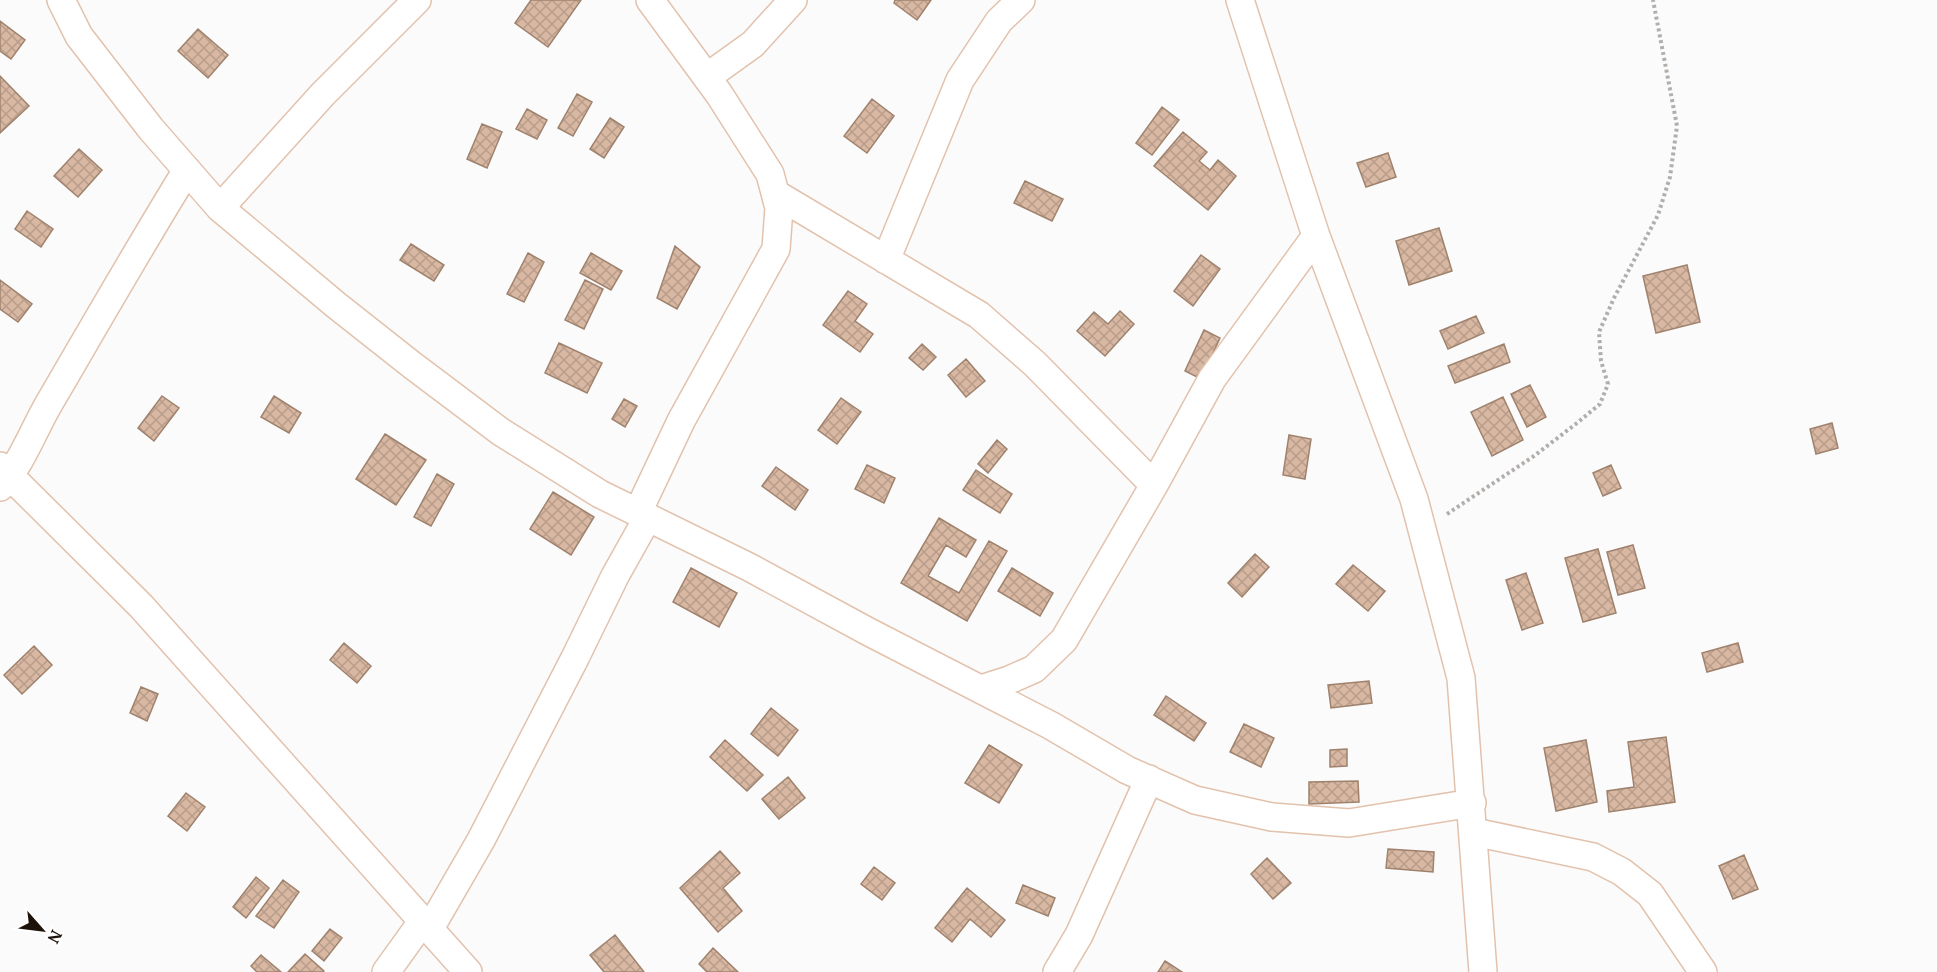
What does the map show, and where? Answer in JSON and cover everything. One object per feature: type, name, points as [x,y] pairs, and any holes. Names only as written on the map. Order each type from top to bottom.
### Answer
[{"type":"street","points":[[61,0],[79,36],[151,129],[220,208],[336,305],[501,432],[600,494],[749,567],[1050,725],[1127,770],[1195,800],[1272,817],[1349,823],[1472,803]]},
{"type":"street","points":[[220,208],[323,94],[417,0]]},
{"type":"street","points":[[386,972],[425,926],[481,840],[615,576],[643,515],[681,421],[776,249],[779,208],[770,174],[707,77],[650,0]]},
{"type":"street","points":[[707,77],[753,44],[794,0]]},
{"type":"street","points":[[886,260],[960,80],[999,21],[1022,0]]},
{"type":"street","points":[[1240,0],[1316,236],[1414,499],[1461,678],[1483,972]]},
{"type":"street","points":[[187,170],[3,476],[141,606],[468,972]]},
{"type":"street","points":[[776,194],[979,315],[1035,364],[1154,485]]},
{"type":"street","points":[[981,689],[1034,669],[1064,640],[1154,485],[1212,379],[1316,236]]},
{"type":"street","points":[[1057,972],[1079,935],[1149,779]]},
{"type":"street","points":[[1474,832],[1593,857],[1622,872],[1650,894],[1703,972]]},
{"type":"path","points":[[1422,532],[1534,456],[1600,404],[1608,384],[1601,361],[1599,332],[1614,298],[1658,215],[1670,177],[1677,126],[1653,0]]},
{"type":"building","points":[[531,0],[581,0],[548,47],[515,23]]},
{"type":"building","points":[[895,0],[931,0],[917,20],[894,3]]},
{"type":"building","points":[[0,21],[25,40],[11,59],[0,51]]},
{"type":"building","points":[[198,29],[228,55],[208,78],[178,51]]},
{"type":"building","points":[[0,76],[29,106],[0,133]]},
{"type":"building","points":[[577,94],[592,102],[573,136],[558,128]]},
{"type":"building","points":[[872,99],[894,116],[867,153],[844,136]]},
{"type":"building","points":[[1162,107],[1179,120],[1152,155],[1136,143]]},
{"type":"building","points":[[527,109],[547,120],[537,139],[516,129]]},
{"type":"building","points":[[610,118],[624,127],[604,158],[590,149]]},
{"type":"building","points":[[482,124],[502,132],[487,168],[467,159]]},
{"type":"building","points":[[1183,132],[1207,152],[1199,161],[1210,170],[1218,160],[1236,176],[1208,210],[1154,166]]},
{"type":"building","points":[[79,149],[102,170],[78,197],[54,176]]},
{"type":"building","points":[[1388,153],[1396,177],[1366,187],[1357,163]]},
{"type":"building","points":[[1025,181],[1063,199],[1052,221],[1014,203]]},
{"type":"building","points":[[27,211],[53,229],[41,247],[15,229]]},
{"type":"building","points":[[1439,228],[1452,271],[1409,285],[1396,241]]},
{"type":"building","points":[[411,244],[444,265],[434,281],[400,260]]},
{"type":"building","points":[[675,246],[700,267],[677,309],[657,298]]},
{"type":"building","points":[[528,253],[544,262],[524,302],[507,294]]},
{"type":"building","points":[[591,253],[622,271],[611,290],[580,273]]},
{"type":"building","points":[[1201,255],[1220,269],[1193,306],[1174,291]]},
{"type":"building","points":[[1687,265],[1700,322],[1656,333],[1643,276]]},
{"type":"building","points":[[0,280],[32,304],[18,322],[0,309]]},
{"type":"building","points":[[585,280],[603,289],[584,329],[565,320]]},
{"type":"building","points":[[848,291],[867,304],[855,321],[873,334],[860,352],[823,325]]},
{"type":"building","points":[[1120,311],[1134,324],[1105,356],[1077,331],[1094,312],[1108,324]]},
{"type":"building","points":[[1476,316],[1484,333],[1448,349],[1440,331]]},
{"type":"building","points":[[1204,330],[1220,338],[1201,379],[1185,371]]},
{"type":"building","points":[[559,343],[602,363],[587,393],[545,373]]},
{"type":"building","points":[[922,344],[936,357],[923,370],[909,358]]},
{"type":"building","points":[[1504,344],[1510,362],[1455,383],[1448,366]]},
{"type":"building","points":[[966,359],[985,381],[966,397],[948,375]]},
{"type":"building","points":[[1530,385],[1546,417],[1527,427],[1511,394]]},
{"type":"building","points":[[162,396],[179,408],[154,441],[138,428]]},
{"type":"building","points":[[274,396],[301,413],[289,433],[261,417]]},
{"type":"building","points":[[1503,397],[1523,440],[1492,456],[1471,412]]},
{"type":"building","points":[[841,398],[861,412],[837,444],[818,430]]},
{"type":"building","points":[[624,399],[637,406],[625,427],[612,419]]},
{"type":"building","points":[[1832,423],[1838,448],[1816,454],[1810,429]]},
{"type":"building","points":[[385,434],[426,460],[396,505],[356,479]]},
{"type":"building","points":[[1289,435],[1311,439],[1305,479],[1283,475]]},
{"type":"building","points":[[997,440],[1007,449],[988,473],[978,464]]},
{"type":"building","points":[[867,465],[895,478],[884,503],[855,489]]},
{"type":"building","points":[[1611,465],[1621,488],[1603,496],[1593,473]]},
{"type":"building","points":[[776,467],[808,490],[795,510],[762,486]]},
{"type":"building","points":[[976,470],[1012,494],[1000,513],[963,490]]},
{"type":"building","points":[[437,474],[454,484],[431,526],[414,517]]},
{"type":"building","points":[[553,492],[594,517],[571,555],[530,529]]},
{"type":"building","points":[[939,518],[976,540],[966,557],[946,545],[928,576],[959,593],[989,541],[1007,551],[967,621],[901,583]]},
{"type":"building","points":[[1633,545],[1645,588],[1618,595],[1607,552]]},
{"type":"building","points":[[1598,549],[1616,613],[1583,622],[1565,558]]},
{"type":"building","points":[[1255,554],[1269,567],[1242,597],[1228,583]]},
{"type":"building","points":[[1353,565],[1385,591],[1368,611],[1336,584]]},
{"type":"building","points":[[691,568],[737,593],[719,627],[673,602]]},
{"type":"building","points":[[1012,568],[1053,593],[1040,616],[998,591]]},
{"type":"building","points":[[1526,573],[1543,623],[1522,630],[1506,580]]},
{"type":"building","points":[[344,643],[371,666],[357,683],[330,660]]},
{"type":"building","points":[[1738,643],[1743,662],[1707,672],[1702,653]]},
{"type":"building","points":[[34,646],[52,665],[22,694],[4,675]]},
{"type":"building","points":[[1369,681],[1372,703],[1331,708],[1328,685]]},
{"type":"building","points":[[141,687],[158,694],[147,721],[130,713]]},
{"type":"building","points":[[1166,696],[1206,723],[1194,741],[1154,715]]},
{"type":"building","points":[[771,708],[798,730],[778,756],[751,734]]},
{"type":"building","points":[[1244,724],[1274,738],[1261,767],[1230,752]]},
{"type":"building","points":[[1666,737],[1675,802],[1609,812],[1607,791],[1634,787],[1628,742]]},
{"type":"building","points":[[725,740],[763,775],[747,791],[710,757]]},
{"type":"building","points":[[1586,740],[1597,802],[1556,811],[1544,748]]},
{"type":"building","points":[[989,745],[1022,765],[999,803],[965,783]]},
{"type":"building","points":[[1347,749],[1347,766],[1330,767],[1330,750]]},
{"type":"building","points":[[788,777],[805,798],[779,819],[762,799]]},
{"type":"building","points":[[1358,781],[1359,802],[1309,804],[1309,782]]},
{"type":"building","points":[[186,793],[205,807],[187,831],[168,816]]},
{"type":"building","points":[[1388,849],[1434,852],[1433,872],[1386,868]]},
{"type":"building","points":[[720,851],[740,873],[723,888],[742,911],[718,932],[680,888]]},
{"type":"building","points":[[1744,855],[1758,889],[1733,899],[1719,866]]},
{"type":"building","points":[[1267,858],[1291,883],[1273,899],[1251,874]]},
{"type":"building","points":[[874,867],[895,883],[882,900],[861,884]]},
{"type":"building","points":[[256,877],[269,888],[246,918],[233,907]]},
{"type":"building","points":[[283,880],[299,892],[274,928],[256,916]]},
{"type":"building","points":[[1023,885],[1055,898],[1048,916],[1016,903]]},
{"type":"building","points":[[967,888],[1005,920],[991,937],[970,919],[952,942],[935,928]]},
{"type":"building","points":[[330,929],[342,938],[324,961],[312,951]]},
{"type":"building","points":[[615,935],[644,972],[604,972],[590,955]]},
{"type":"building","points":[[713,948],[738,972],[707,972],[699,964]]},
{"type":"building","points":[[305,954],[324,971],[288,972]]},
{"type":"building","points":[[261,955],[281,972],[257,972],[251,966]]},
{"type":"building","points":[[1165,961],[1182,972],[1158,972]]}]
